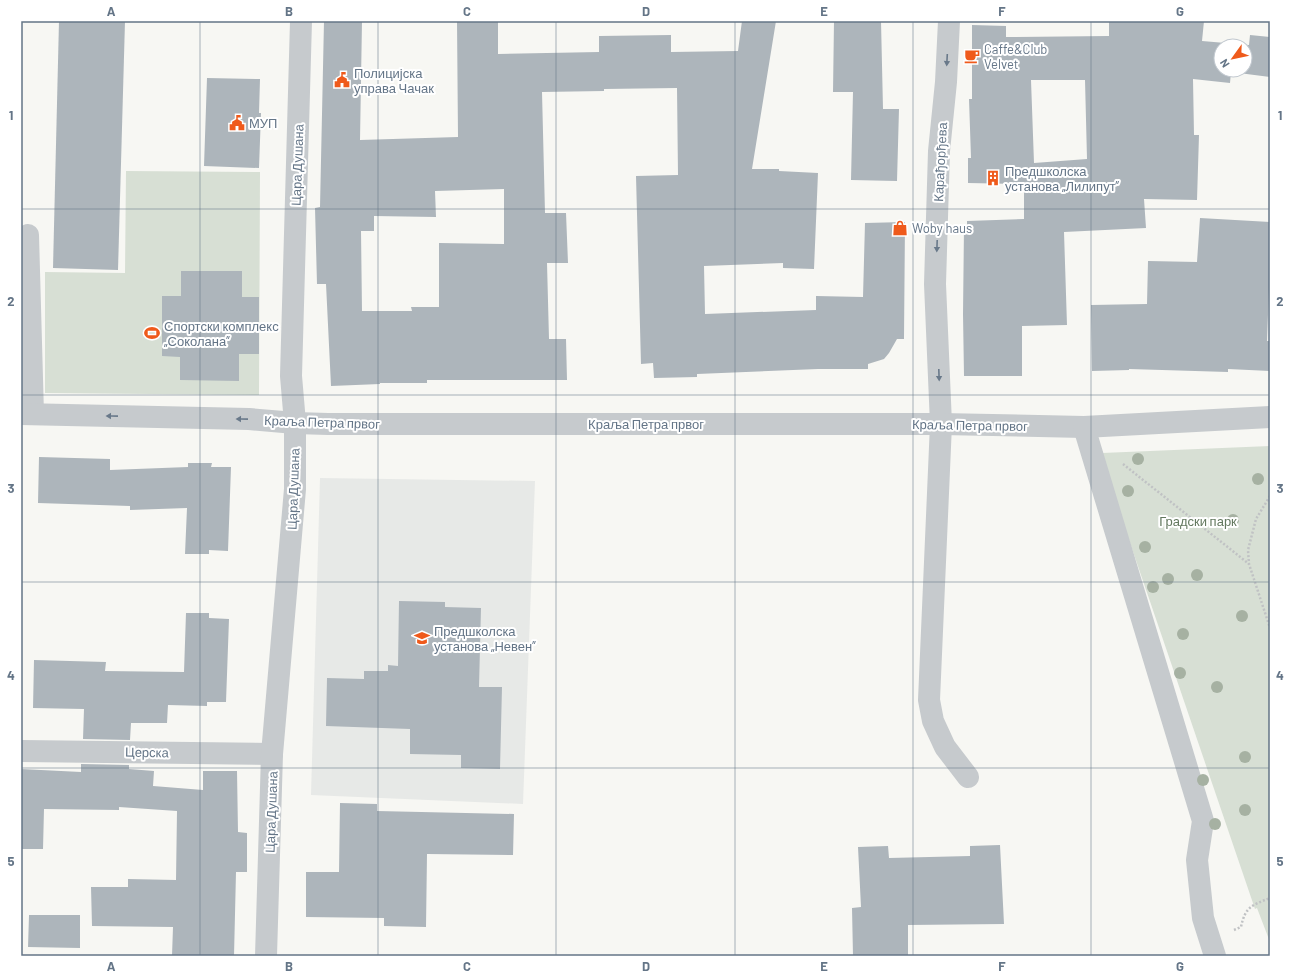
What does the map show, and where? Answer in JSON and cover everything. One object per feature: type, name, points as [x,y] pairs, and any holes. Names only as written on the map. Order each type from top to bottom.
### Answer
[{"type":"street","name":"Цара Душана","points":[[266,956],[272,754],[295,489],[295,423],[291,376],[301,21]]},
{"type":"street","name":"Карађорђева","points":[[949,21],[946,82],[939,151],[936,284],[941,424],[929,700],[933,721],[945,747],[968,777]]},
{"type":"street","points":[[27,414],[28,235]]},
{"type":"street","name":"Краља Петра првог","points":[[27,414],[249,419],[295,423],[941,424],[1084,427],[1270,417]]},
{"type":"street","points":[[1084,427],[1203,821],[1197,860],[1203,918],[1213,950]]},
{"type":"street","name":"Церска","points":[[21,751],[272,754]]},
{"type":"path","points":[[1118,460],[1249,564]]},
{"type":"path","points":[[1270,496],[1256,519],[1248,550],[1249,564],[1270,628]]},
{"type":"path","points":[[1213,950],[1241,927],[1243,915],[1254,904],[1270,898]]},
{"type":"shaded area","name":"Предшколска установа „Невен”","points":[[320,478],[535,481],[523,804],[311,795]]},
{"type":"green space","name":"Спортски комплекс „Соколана”","points":[[126,171],[260,172],[259,395],[45,393],[45,272],[125,273]]},
{"type":"green space","name":"Градски парк","points":[[1270,446],[1270,942],[1257,908],[1255,909],[1113,493],[1102,453]]},
{"type":"building","points":[[59,21],[125,21],[118,270],[53,268]]},
{"type":"building","points":[[324,21],[362,21],[360,140],[458,137],[457,21],[498,21],[498,54],[599,52],[599,36],[671,35],[671,52],[738,51],[742,21],[776,21],[752,169],[779,169],[779,171],[818,173],[814,269],[783,268],[783,263],[704,266],[705,314],[816,310],[816,296],[863,297],[865,223],[905,222],[904,339],[897,339],[884,359],[868,364],[868,369],[818,369],[697,374],[697,377],[654,378],[653,363],[641,364],[636,176],[678,175],[677,88],[542,92],[545,213],[566,213],[568,263],[547,263],[549,339],[566,339],[567,380],[427,380],[427,383],[380,383],[331,386],[326,284],[317,284],[315,208],[320,207]],"holes":[[[504,189],[504,244],[439,243],[439,307],[411,307],[412,311],[362,311],[361,231],[374,231],[374,216],[436,217],[435,191]]]},
{"type":"building","points":[[834,21],[881,21],[883,109],[899,109],[897,181],[851,180],[853,92],[833,92]]},
{"type":"building","points":[[1109,21],[1204,21],[1202,41],[1213,42],[1213,78],[1230,78],[1230,83],[1193,79],[1194,135],[1199,135],[1197,200],[1144,199],[1146,228],[1064,232],[1067,325],[1022,326],[1022,376],[964,376],[964,227],[967,227],[967,221],[1024,219],[1024,184],[968,183],[968,158],[971,158],[969,99],[972,99],[972,25],[1006,26],[1006,37],[1109,36]],"holes":[[[1031,80],[1085,80],[1087,159],[1034,163]]]},
{"type":"building","points":[[1250,35],[1270,37],[1270,77],[1253,75],[1253,38],[1250,38]]},
{"type":"building","name":"МУП","points":[[207,78],[260,79],[259,113],[261,113],[259,168],[204,166]]},
{"type":"building","points":[[1200,218],[1270,222],[1270,288],[1267,341],[1270,341],[1270,371],[1228,369],[1228,372],[1129,369],[1092,371],[1091,305],[1147,304],[1148,261],[1197,262]]},
{"type":"building","points":[[181,271],[242,271],[242,297],[259,297],[259,354],[239,354],[239,381],[180,380],[180,357],[162,356],[162,296],[181,296]]},
{"type":"building","points":[[39,457],[110,459],[110,470],[188,467],[188,463],[212,463],[211,467],[231,467],[228,551],[209,550],[209,554],[185,554],[187,508],[130,510],[130,506],[38,503]]},
{"type":"building","points":[[399,601],[445,602],[445,607],[481,608],[479,687],[502,687],[500,769],[461,768],[461,755],[410,754],[410,729],[326,726],[327,678],[364,679],[364,671],[388,671],[388,665],[398,666]]},
{"type":"building","points":[[186,613],[209,613],[209,618],[229,619],[226,702],[207,702],[207,706],[168,705],[167,723],[131,723],[130,740],[83,739],[84,709],[33,708],[34,660],[106,662],[105,671],[184,672]]},
{"type":"building","points":[[81,764],[129,765],[129,769],[154,771],[153,786],[203,790],[203,771],[237,771],[238,832],[247,833],[247,872],[236,872],[234,956],[172,956],[173,927],[92,926],[91,887],[128,887],[128,879],[176,880],[177,811],[119,807],[119,810],[44,809],[43,849],[21,849],[21,769],[81,772]]},
{"type":"building","points":[[340,803],[377,804],[377,811],[514,814],[513,855],[427,854],[426,927],[384,926],[384,918],[306,917],[306,872],[339,872]]},
{"type":"building","points":[[1000,845],[1004,924],[908,925],[908,956],[853,956],[852,908],[861,907],[858,847],[888,846],[889,858],[970,856],[970,846]]},
{"type":"building","points":[[29,915],[80,915],[80,948],[28,947]]},
{"type":"place","name":"Caffe&Club Velvet","points":[[972,56]]},
{"type":"place","name":"Полицијска управа Чачак","points":[[342,80]]},
{"type":"place","name":"МУП","points":[[237,123]]},
{"type":"place","name":"Предшколска установа „Лилипут”","points":[[993,178]]},
{"type":"place","name":"Woby haus","points":[[900,228]]},
{"type":"place","name":"Спортски комплекс „Соколана”","points":[[152,333]]},
{"type":"place","name":"Предшколска установа „Невен”","points":[[422,638]]}]
